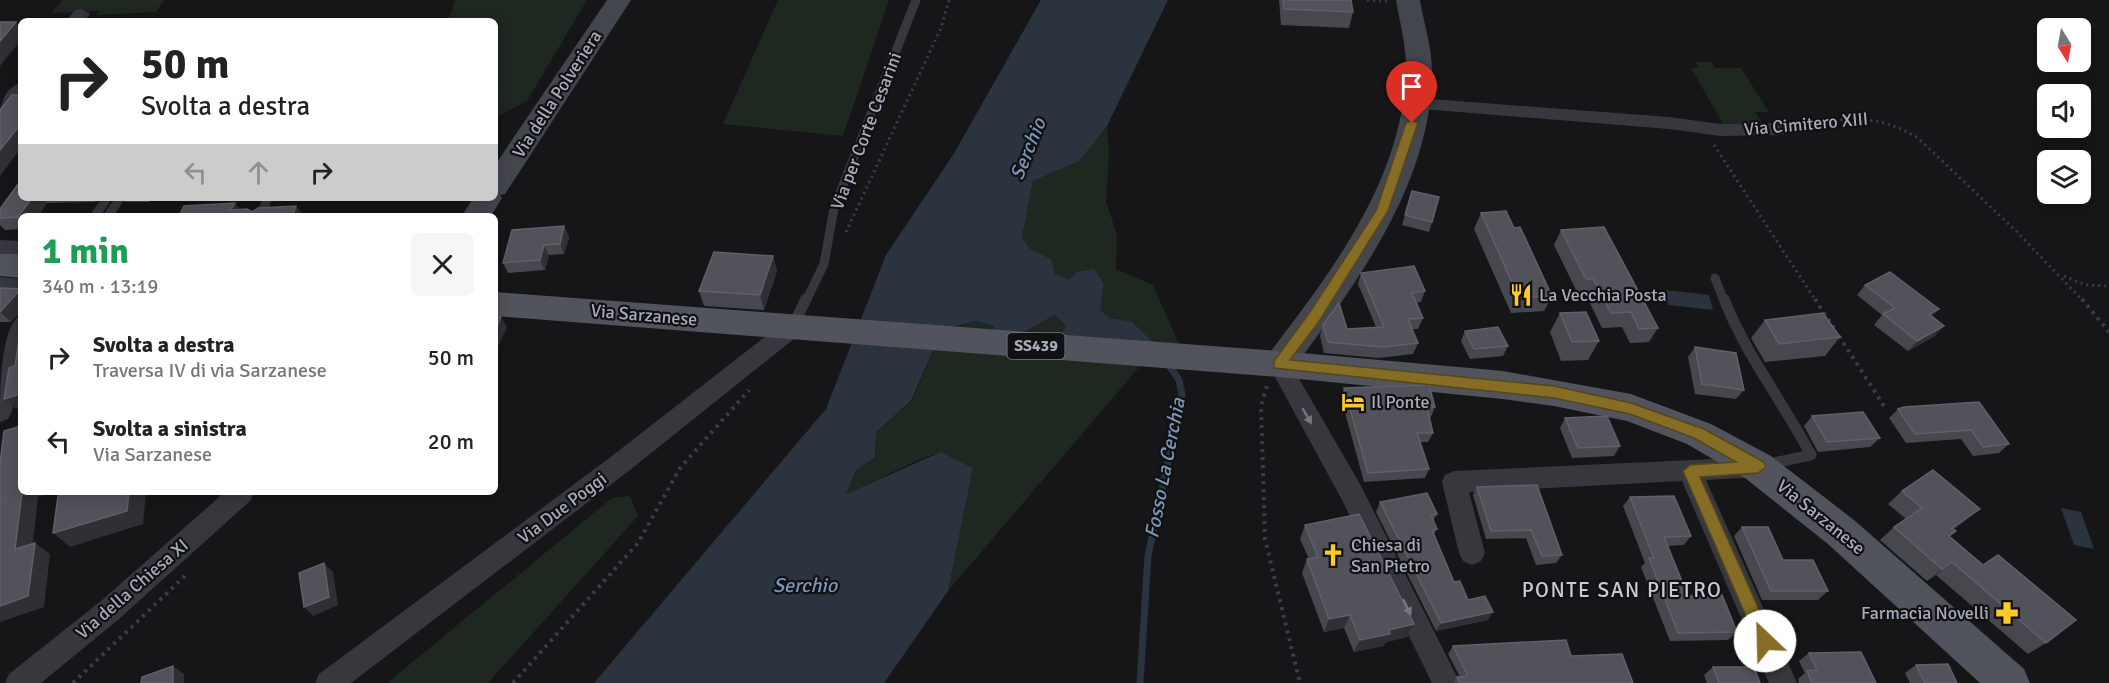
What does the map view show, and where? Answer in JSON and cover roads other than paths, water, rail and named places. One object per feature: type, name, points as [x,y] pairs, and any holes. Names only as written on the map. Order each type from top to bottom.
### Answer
[{"type":"main road","name":"Via della Polveriera","points":[[498,182],[619,0]]},
{"type":"main road","points":[[1272,377],[1313,319],[1382,211],[1407,143],[1417,104],[1419,72],[1392,2]]},
{"type":"main road","points":[[0,265],[18,267]]},
{"type":"main road","name":"Via Sarzanese","points":[[498,304],[792,328]]},
{"type":"main road","name":"SS439","points":[[792,328],[1272,377]]},
{"type":"main road","name":"Via Sarzanese","points":[[1272,377],[1554,392],[1631,408],[1699,434],[1758,467],[1841,532],[2010,683]]},
{"type":"street","points":[[0,116],[18,93]]},
{"type":"street","name":"Via Cimitero XIII","points":[[1417,104],[1720,130],[1780,129]]},
{"type":"street","points":[[0,248],[18,249]]},
{"type":"street","points":[[0,285],[18,287]]},
{"type":"street","points":[[0,412],[9,342],[18,328]]},
{"type":"street","name":"Via Due Poggi","points":[[329,683],[621,463],[792,328]]},
{"type":"street","points":[[1272,377],[1351,492],[1446,683]]},
{"type":"street","points":[[1472,553],[1454,482],[1758,467]]},
{"type":"street","points":[[1690,471],[1783,683]]},
{"type":"street","name":"Via della Chiesa XI","points":[[19,683],[110,610],[239,495]]},
{"type":"lane","name":"Via per Corte Cesarini","points":[[792,328],[824,264],[834,208],[916,0]]},
{"type":"lane","points":[[1715,278],[1738,335],[1794,423],[1810,455],[1758,467]]},
{"type":"water","name":"Serchio","points":[[1041,0],[1168,0],[1107,126],[1079,161],[1033,181],[1022,237],[1030,249],[1051,259],[1055,274],[1069,280],[1077,272],[1094,269],[1104,284],[1100,309],[1109,318],[1132,322],[1157,346],[1050,351],[1066,326],[1055,315],[1013,338],[1000,341],[993,326],[975,321],[942,330],[911,401],[876,432],[875,457],[856,470],[846,494],[941,452],[973,468],[948,591],[884,683],[594,683],[826,409],[886,255],[953,155]]},
{"type":"water","points":[[1665,290],[1709,295],[1713,310],[1668,305]]},
{"type":"water","points":[[2061,508],[2081,512],[2094,549],[2074,545]]},
{"type":"waterway","name":"Fosso La Cerchia","points":[[1140,683],[1148,556],[1182,395],[1179,380],[1168,364]]},
{"type":"place","name":"La Vecchia Posta","points":[[1521,295]]},
{"type":"place","name":"Il Ponte","points":[[1353,402]]},
{"type":"place","name":"Chiesa di San Pietro","points":[[1333,555]]},
{"type":"place","name":"Farmacia Novelli","points":[[2007,613]]},
{"type":"district","name":"PONTE SAN PIETRO","points":[[1622,590]]}]
